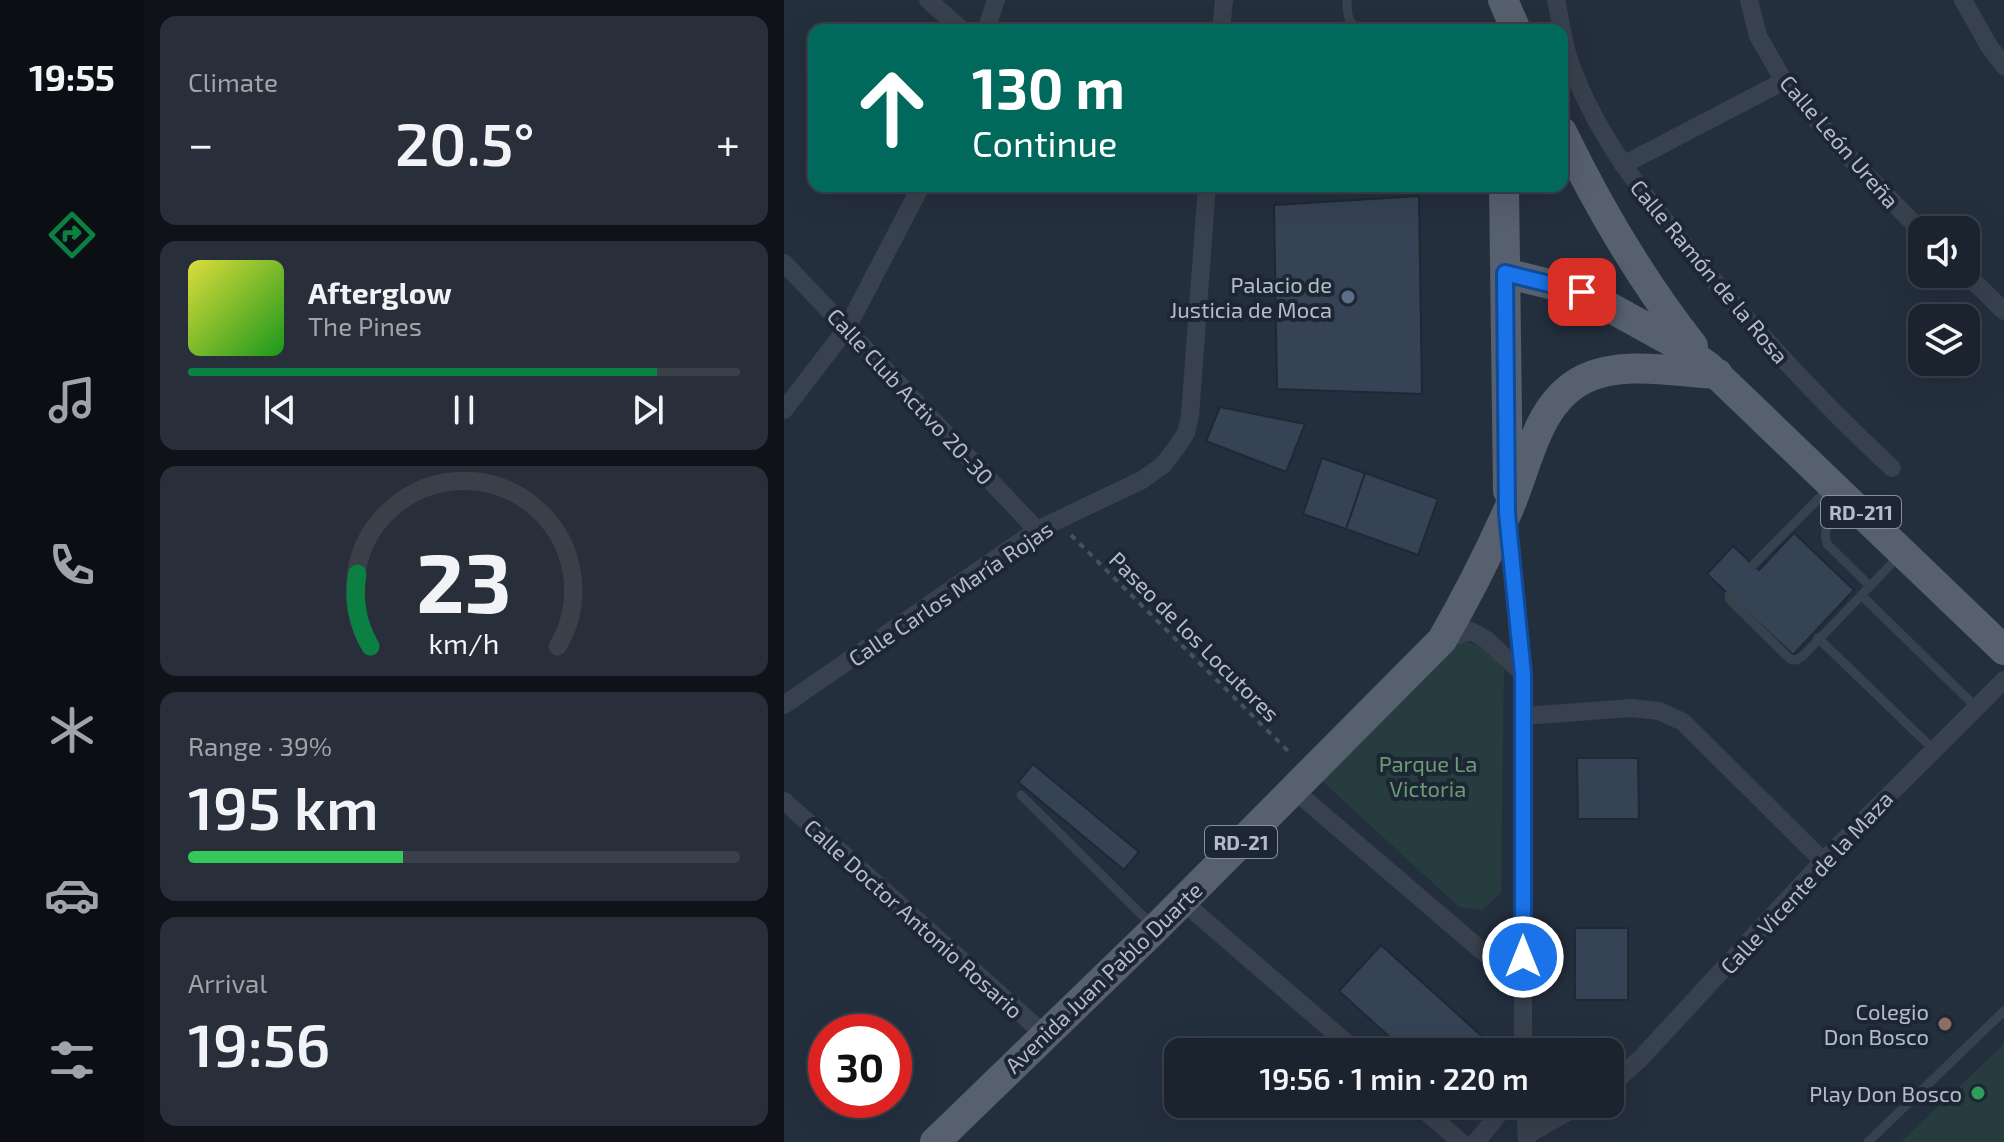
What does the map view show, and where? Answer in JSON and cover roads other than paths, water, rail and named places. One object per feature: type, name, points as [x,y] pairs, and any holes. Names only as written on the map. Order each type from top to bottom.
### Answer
[{"type":"main road","points":[[1501,24],[1502,0]]},
{"type":"main road","points":[[1502,0],[1513,24]]},
{"type":"main road","points":[[1568,145],[1628,253],[1669,316],[1713,371]]},
{"type":"main road","name":"RD-21","points":[[1504,192],[1507,513]]},
{"type":"main road","name":"RD-211","points":[[1505,273],[1582,292],[1678,345],[1713,371],[2004,650]]},
{"type":"main road","name":"Avenida Juan Pablo Duarte","points":[[935,1142],[1156,928],[1442,640],[1507,513],[1537,432],[1546,416],[1570,388],[1602,373],[1639,369],[1713,371]]},
{"type":"street","points":[[928,0],[955,24]]},
{"type":"street","points":[[988,24],[996,0]]},
{"type":"street","points":[[1222,24],[1224,0]]},
{"type":"street","name":"Calle Ramón de la Rosa","points":[[1556,0],[1561,24]]},
{"type":"street","name":"Calle León Ureña","points":[[1749,0],[1758,36],[1784,81],[1842,150],[1908,218]]},
{"type":"street","points":[[1963,0],[2004,66]]},
{"type":"street","name":"Calle Ramón de la Rosa","points":[[1568,54],[1595,119],[1644,196],[1723,292],[1824,405],[1892,468]]},
{"type":"street","points":[[1623,165],[1784,81]]},
{"type":"street","points":[[784,410],[847,328],[918,192]]},
{"type":"street","name":"Calle Carlos María Rojas","points":[[784,705],[1037,530],[1142,480],[1163,465],[1186,433],[1190,416],[1207,192]]},
{"type":"street","name":"Calle Club Activo 20-30","points":[[784,263],[1037,530]]},
{"type":"street","points":[[1980,288],[2004,311]]},
{"type":"street","points":[[1507,513],[1523,674],[1523,1038]]},
{"type":"street","points":[[1442,640],[1471,631],[1487,640],[1523,674]]},
{"type":"street","name":"Calle Vicente de la Maza","points":[[1624,1073],[1823,861],[2004,680]]},
{"type":"street","points":[[1523,716],[1631,708],[1659,711],[1683,722],[1823,861]]},
{"type":"street","points":[[1303,781],[1506,975],[1524,987]]},
{"type":"street","name":"Calle Doctor Antonio Rosario","points":[[784,801],[1044,1034]]},
{"type":"street","points":[[1181,900],[1341,1038]]},
{"type":"street","points":[[1433,1118],[1461,1142]]},
{"type":"street","points":[[1476,1142],[1496,1118]]},
{"type":"street","points":[[1526,1118],[1527,1138],[1559,1118]]},
{"type":"lane","points":[[1347,0],[1347,13],[1353,24]]},
{"type":"lane","points":[[1753,565],[1840,493]]},
{"type":"lane","points":[[1840,493],[1825,536],[1827,544],[1870,586]]},
{"type":"lane","points":[[1729,595],[1738,609],[1790,659],[1799,659],[1903,553]]},
{"type":"lane","points":[[1861,595],[1976,707]]},
{"type":"lane","points":[[1818,638],[1933,749]]},
{"type":"lane","points":[[1021,795],[1156,928]]},
{"type":"lane","points":[[1868,1142],[2004,1011]]},
{"type":"place","name":"Palacio de Justicia de Moca","points":[[1348,297]]},
{"type":"place","name":"Colegio Don Bosco","points":[[1945,1024]]},
{"type":"place","name":"Play Don Bosco","points":[[1978,1093]]},
{"type":"park label","name":"Parque La Victoria","points":[[1428,776]]}]
